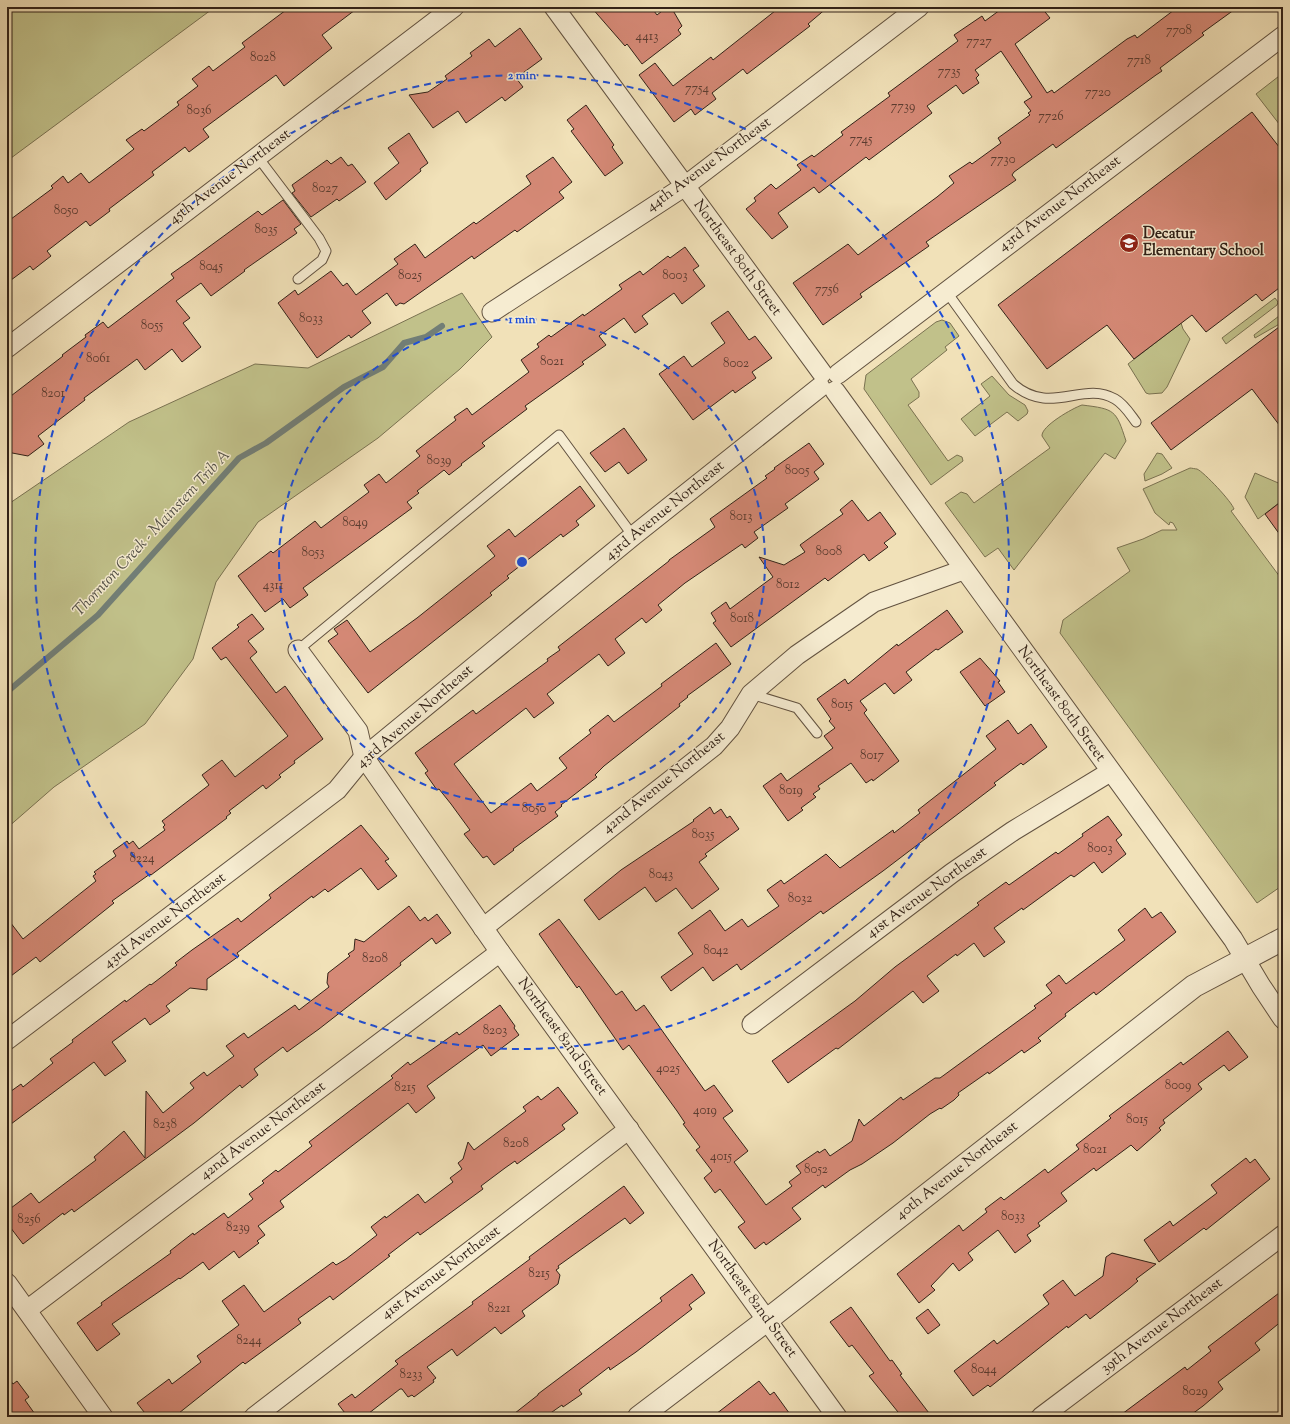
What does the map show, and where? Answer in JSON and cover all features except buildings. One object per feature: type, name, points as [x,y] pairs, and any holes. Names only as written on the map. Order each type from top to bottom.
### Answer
[{"type":"street","name":"45th Avenue Northeast","points":[[7,348],[454,7]]},
{"type":"street","name":"Northeast 80th Street","points":[[554,7],[829,381],[963,570],[1233,939],[1283,1019]]},
{"type":"street","name":"44th Avenue Northeast","points":[[492,312],[685,186],[919,7]]},
{"type":"street","name":"43rd Avenue Northeast","points":[[7,1040],[338,790],[364,757],[633,536],[829,381],[1283,36]]},
{"type":"street","name":"42nd Avenue Northeast","points":[[483,928],[714,746],[730,728],[751,694],[797,655],[874,602],[963,570]]},
{"type":"street","name":"Northeast 82nd Street","points":[[298,650],[358,731],[364,757],[483,928],[837,1417]]},
{"type":"street","name":"41st Avenue Northeast","points":[[752,1024],[952,873],[1012,831],[1110,772]]},
{"type":"street","name":"40th Avenue Northeast","points":[[639,1417],[767,1320],[1194,986],[1283,939]]},
{"type":"street","name":"42nd Avenue Northeast","points":[[27,1310],[500,952]]},
{"type":"street","name":"41st Avenue Northeast","points":[[254,1417],[629,1129]]},
{"type":"street","name":"39th Avenue Northeast","points":[[1042,1417],[1283,1235]]},
{"type":"street","points":[[7,1283],[103,1417]]},
{"type":"lane","points":[[257,156],[319,238],[326,251],[322,260],[298,279]]},
{"type":"lane","points":[[946,291],[1013,384],[1021,391],[1048,400],[1083,394],[1110,397],[1122,404],[1136,422]]},
{"type":"lane","points":[[298,650],[559,435],[633,536]]},
{"type":"lane","points":[[751,694],[797,708],[817,733]]},
{"type":"green space","points":[[7,7],[215,7],[7,161]]},
{"type":"green space","points":[[1283,73],[1283,129],[1256,94]]},
{"type":"green space","points":[[462,293],[492,337],[460,369],[378,438],[258,522],[216,582],[193,659],[145,724],[54,787],[7,828],[7,505],[129,422],[255,364],[308,368]]},
{"type":"green space","points":[[1275,298],[1278,302],[1277,305],[1226,344],[1222,338]]},
{"type":"green space","points":[[1283,313],[1283,322],[1255,338],[1254,335]]},
{"type":"green space","points":[[942,320],[950,323],[959,336],[945,347],[947,350],[911,379],[919,392],[919,397],[908,405],[948,461],[957,455],[962,457],[963,461],[931,485],[864,389],[866,375],[936,322]]},
{"type":"green space","points":[[1181,323],[1190,339],[1167,387],[1162,393],[1146,393],[1128,364]]},
{"type":"green space","points":[[992,376],[1009,395],[1025,405],[1028,411],[1027,414],[1018,421],[1007,412],[975,436],[961,419],[990,396],[981,384]]},
{"type":"green space","points":[[1082,405],[1108,410],[1113,413],[1120,423],[1126,441],[1115,459],[1105,453],[1014,570],[998,548],[985,557],[945,503],[961,492],[967,494],[974,503],[1050,448],[1042,436],[1043,432],[1058,418]]},
{"type":"green space","points":[[1157,453],[1162,454],[1172,468],[1145,481],[1144,474]]},
{"type":"green space","points":[[1190,468],[1201,471],[1228,500],[1234,509],[1231,511],[1283,581],[1283,885],[1257,903],[1060,633],[1063,620],[1130,571],[1117,548],[1143,539],[1162,530],[1177,530],[1173,523],[1170,522],[1169,525],[1155,513],[1143,489]]},
{"type":"green space","points":[[1255,473],[1283,485],[1283,500],[1258,519],[1245,497]]},
{"type":"waterway","name":"Thornton Creek - Mainstem Trib A","points":[[7,692],[98,615],[239,458],[266,443],[344,387],[383,367],[404,343],[426,337],[442,326]]},
{"type":"place","name":"Decatur Elementary School","points":[[1129,243]]}]
